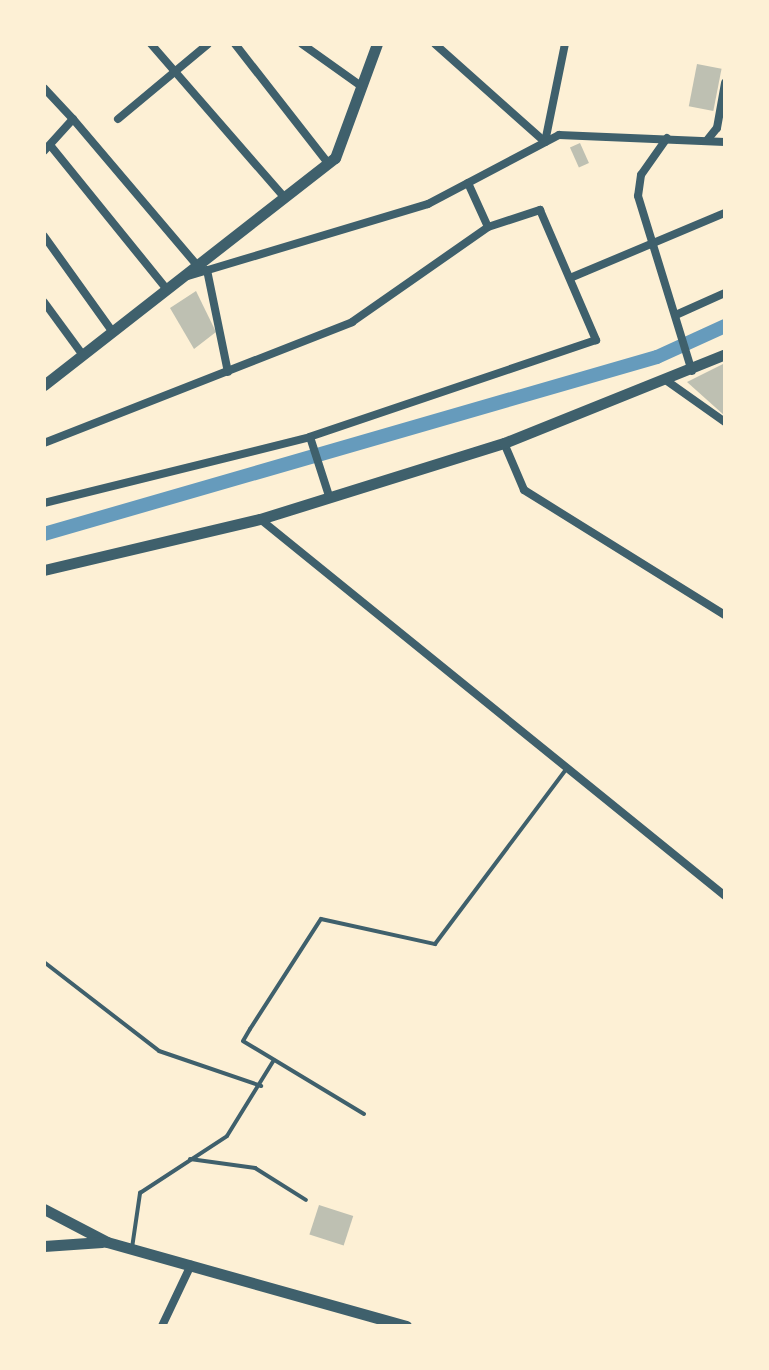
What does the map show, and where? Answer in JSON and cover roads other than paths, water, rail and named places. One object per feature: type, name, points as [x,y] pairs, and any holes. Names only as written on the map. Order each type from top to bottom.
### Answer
[{"type":"street","points":[[151,44],[284,197]]},
{"type":"street","points":[[118,119],[208,44]]},
{"type":"street","points":[[235,44],[328,163]]},
{"type":"street","points":[[302,44],[361,86]]},
{"type":"street","points":[[202,267],[328,163],[377,44]]},
{"type":"street","points":[[435,44],[545,142]]},
{"type":"street","points":[[545,142],[565,44]]},
{"type":"street","points":[[708,139],[717,128],[725,83]]},
{"type":"street","points":[[44,88],[202,267],[228,372]]},
{"type":"street","points":[[73,119],[47,148],[166,288]]},
{"type":"street","points":[[44,385],[176,279],[202,267],[428,204],[559,135],[725,142]]},
{"type":"street","points":[[667,138],[641,175],[638,196],[678,314],[691,369]]},
{"type":"street","points":[[468,183],[488,227]]},
{"type":"street","points":[[44,443],[352,322],[488,227],[540,210],[596,340],[310,437],[44,503]]},
{"type":"street","points":[[570,278],[725,213]]},
{"type":"street","points":[[44,236],[112,331]]},
{"type":"street","points":[[678,314],[725,293]]},
{"type":"street","points":[[44,302],[82,354]]},
{"type":"street","points":[[44,570],[260,519],[504,443],[667,381],[725,354]]},
{"type":"street","points":[[667,381],[725,422]]},
{"type":"street","points":[[310,437],[329,496]]},
{"type":"street","points":[[504,443],[524,490],[725,615]]},
{"type":"street","points":[[260,519],[725,896]]},
{"type":"street","points":[[44,1209],[107,1242],[406,1326]]},
{"type":"street","points":[[44,1246],[107,1242]]},
{"type":"street","points":[[162,1326],[191,1265]]},
{"type":"lane","points":[[364,1114],[243,1041],[321,919],[435,944],[567,768]]},
{"type":"lane","points":[[44,962],[159,1051],[261,1086]]},
{"type":"lane","points":[[132,1249],[140,1193],[188,1158],[227,1136],[261,1086],[274,1060]]},
{"type":"lane","points":[[188,1158],[255,1168],[306,1200]]},
{"type":"waterway","points":[[44,534],[657,357],[725,326]]}]
